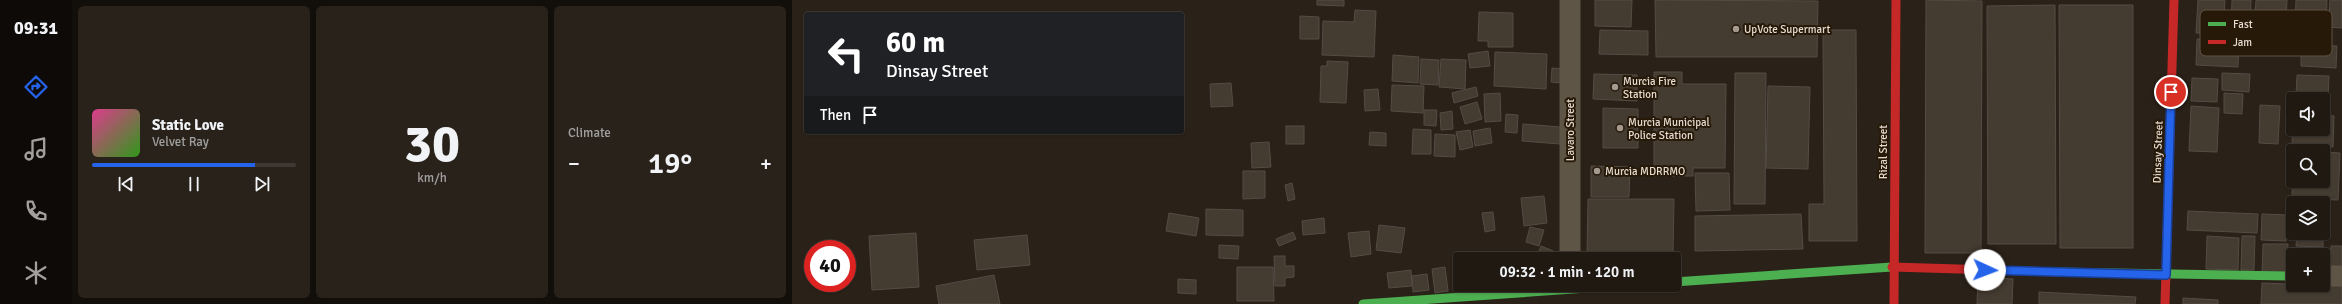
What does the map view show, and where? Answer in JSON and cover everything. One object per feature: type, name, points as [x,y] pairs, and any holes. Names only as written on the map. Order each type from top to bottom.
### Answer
[{"type":"street","name":"Lavaro Street","points":[[1570,0],[1570,252]]},
{"type":"street","name":"Rizal Street","points":[[1894,304],[1896,0]]},
{"type":"street","name":"Dinsay Street","points":[[2165,304],[2174,0]]},
{"type":"street","points":[[1681,282],[1894,267],[2166,275],[2286,276]]},
{"type":"street","points":[[2330,276],[2342,276]]},
{"type":"street","points":[[1363,304],[1570,293]]},
{"type":"building","points":[[1317,0],[1344,0],[1344,6],[1317,5]]},
{"type":"building","points":[[1595,0],[1632,0],[1631,27],[1595,26]]},
{"type":"building","name":"UpVote Supermart","points":[[1655,0],[1818,1],[1817,57],[1656,57]]},
{"type":"building","points":[[1926,0],[1982,1],[1981,253],[1925,253]]},
{"type":"building","points":[[2198,0],[2225,0],[2224,10],[2200,10],[2200,33],[2196,33]]},
{"type":"building","points":[[2232,0],[2251,0],[2251,10],[2232,10]]},
{"type":"building","points":[[2256,0],[2287,0],[2286,10],[2255,10]]},
{"type":"building","points":[[2296,0],[2327,0],[2327,10],[2296,10]]},
{"type":"building","points":[[2330,0],[2342,0],[2342,28],[2332,27],[2332,10],[2329,10]]},
{"type":"building","points":[[2055,5],[2056,244],[1988,244],[1987,6]]},
{"type":"building","points":[[2059,5],[2133,5],[2133,248],[2060,248]]},
{"type":"building","points":[[1355,10],[1376,11],[1374,57],[1322,55],[1323,21],[1354,22]]},
{"type":"building","points":[[1479,12],[1513,13],[1513,47],[1488,47],[1488,41],[1478,41]]},
{"type":"building","points":[[1300,16],[1319,17],[1319,39],[1300,39]]},
{"type":"building","points":[[1600,30],[1648,31],[1648,55],[1599,54]]},
{"type":"building","points":[[1823,30],[1856,30],[1857,241],[1809,241],[1809,204],[1824,204]]},
{"type":"building","points":[[2197,39],[2200,39],[2200,56],[2238,56],[2238,67],[2196,65]]},
{"type":"building","points":[[2332,46],[2337,46],[2336,68],[2301,66],[2301,56],[2332,56]]},
{"type":"building","points":[[1488,51],[1490,66],[1470,68],[1468,54]]},
{"type":"building","points":[[1495,52],[1547,54],[1546,89],[1494,86]]},
{"type":"building","points":[[1393,55],[1419,57],[1418,83],[1392,81]]},
{"type":"building","points":[[1421,59],[1439,60],[1438,85],[1420,84]]},
{"type":"building","points":[[1441,59],[1466,60],[1465,89],[1439,87]]},
{"type":"building","points":[[1327,61],[1348,62],[1346,103],[1320,102],[1321,66],[1327,66]]},
{"type":"building","points":[[1552,68],[1564,69],[1562,83],[1551,82]]},
{"type":"building","points":[[1654,72],[1682,72],[1682,84],[1726,84],[1725,168],[1693,168],[1693,176],[1654,176]]},
{"type":"building","points":[[1735,73],[1766,73],[1765,204],[1734,204]]},
{"type":"building","points":[[2222,73],[2250,74],[2249,92],[2222,90]]},
{"type":"building","name":"Murcia Fire Station","points":[[1594,74],[1637,75],[1637,101],[1593,99]]},
{"type":"building","points":[[2297,75],[2329,76],[2328,92],[2296,92]]},
{"type":"building","points":[[2192,78],[2218,79],[2217,102],[2191,101]]},
{"type":"building","points":[[1231,83],[1233,106],[1211,107],[1210,84]]},
{"type":"building","points":[[1392,85],[1424,86],[1423,113],[1391,111]]},
{"type":"building","points":[[1768,86],[1810,87],[1808,169],[1766,168]]},
{"type":"building","points":[[1476,87],[1478,96],[1454,103],[1452,93]]},
{"type":"building","points":[[1378,89],[1380,110],[1365,111],[1364,90]]},
{"type":"building","points":[[1500,93],[1501,121],[1485,122],[1484,94]]},
{"type":"building","points":[[2224,93],[2243,94],[2242,114],[2224,113]]},
{"type":"building","points":[[1477,102],[1482,119],[1465,124],[1460,107]]},
{"type":"building","points":[[2260,105],[2280,106],[2278,144],[2259,143]]},
{"type":"building","points":[[2191,106],[2219,108],[2217,152],[2189,151]]},
{"type":"building","name":"Murcia Municipal Police Station","points":[[1603,108],[1638,109],[1638,148],[1603,148]]},
{"type":"building","points":[[1424,110],[1437,110],[1436,126],[1424,125]]},
{"type":"building","points":[[1452,111],[1453,129],[1441,130],[1440,113]]},
{"type":"building","points":[[1506,114],[1518,115],[1517,133],[1505,132]]},
{"type":"building","points":[[2330,116],[2334,116],[2333,147],[2330,147],[2330,144],[2292,144],[2292,136],[2330,136]]},
{"type":"building","points":[[1523,124],[1561,127],[1560,144],[1522,141]]},
{"type":"building","points":[[1286,126],[1304,126],[1304,144],[1286,144]]},
{"type":"building","points":[[1490,128],[1492,143],[1475,146],[1473,131]]},
{"type":"building","points":[[1413,129],[1431,130],[1431,154],[1412,154]]},
{"type":"building","points":[[1470,130],[1473,147],[1460,150],[1456,132]]},
{"type":"building","points":[[1370,132],[1386,133],[1386,146],[1369,145]]},
{"type":"building","points":[[1435,134],[1455,135],[1455,157],[1434,156]]},
{"type":"building","points":[[1269,142],[1271,167],[1252,168],[1251,143]]},
{"type":"building","points":[[2330,152],[2340,153],[2338,200],[2330,200],[2330,196],[2292,196],[2292,188],[2330,188]]},
{"type":"building","points":[[1591,166],[1630,167],[1629,197],[1591,197]]},
{"type":"building","points":[[1243,171],[1265,171],[1265,198],[1243,199]]},
{"type":"building","points":[[1695,173],[1729,173],[1730,210],[1696,211]]},
{"type":"building","points":[[1292,183],[1295,199],[1288,201],[1285,185]]},
{"type":"building","points":[[1544,196],[1547,223],[1524,226],[1521,198]]},
{"type":"building","points":[[1588,199],[1674,199],[1673,252],[1587,252]]},
{"type":"building","points":[[1206,209],[1243,210],[1243,236],[1206,235]]},
{"type":"building","points":[[2188,211],[2258,214],[2257,233],[2187,230]]},
{"type":"building","points":[[1493,212],[1495,230],[1485,232],[1482,213]]},
{"type":"building","points":[[1169,213],[1199,218],[1196,236],[1166,231]]},
{"type":"building","points":[[1801,214],[1803,249],[1695,251],[1695,216]]},
{"type":"building","points":[[2262,214],[2286,215],[2286,241],[2261,240]]},
{"type":"building","points":[[1324,218],[1325,233],[1303,235],[1302,221]]},
{"type":"building","points":[[1379,225],[1405,228],[1401,253],[1376,250]]},
{"type":"building","points":[[1530,227],[1544,230],[1539,246],[1526,242]]},
{"type":"building","points":[[1369,231],[1371,254],[1351,257],[1348,233]]},
{"type":"building","points":[[1293,232],[1296,239],[1279,246],[1276,239]]},
{"type":"building","points":[[916,233],[919,287],[872,290],[869,236]]},
{"type":"building","points":[[1027,235],[1030,265],[977,270],[974,240]]},
{"type":"building","points":[[2207,236],[2239,238],[2238,270],[2206,269]]},
{"type":"building","points":[[2242,236],[2255,236],[2254,270],[2241,270]]},
{"type":"building","points":[[2296,240],[2323,240],[2323,247],[2296,246]]},
{"type":"building","points":[[2263,244],[2288,244],[2288,248],[2286,248],[2286,274],[2262,274]]},
{"type":"building","points":[[1219,245],[1239,246],[1238,259],[1219,258]]},
{"type":"building","points":[[1541,246],[1556,252],[1539,252]]},
{"type":"building","points":[[2331,246],[2342,246],[2342,270],[2330,270]]},
{"type":"building","points":[[1274,256],[1285,256],[1285,266],[1294,266],[1294,277],[1285,278],[1285,286],[1275,286]]},
{"type":"building","points":[[1237,267],[1273,267],[1274,301],[1237,301]]},
{"type":"building","points":[[1445,267],[1448,291],[1435,293],[1432,269]]},
{"type":"building","points":[[1411,270],[1412,286],[1389,288],[1387,273]]},
{"type":"building","points":[[1427,274],[1429,290],[1413,292],[1412,276]]},
{"type":"building","points":[[994,275],[1000,304],[939,304],[936,286]]},
{"type":"building","points":[[1978,277],[2013,279],[2012,304],[1977,304]]},
{"type":"building","points":[[1178,279],[1196,280],[1196,294],[1178,293]]},
{"type":"building","points":[[2262,283],[2286,284],[2286,292],[2330,292],[2330,286],[2342,286],[2342,304],[2261,304]]},
{"type":"building","points":[[2039,292],[2136,297],[2135,304],[2039,304]]},
{"type":"building","points":[[2183,298],[2218,300],[2218,304],[2183,304]]},
{"type":"traffic: fast","points":[[1681,282],[1892,267]]},
{"type":"traffic: fast","points":[[2057,272],[2286,276]]},
{"type":"traffic: fast","points":[[1363,304],[1532,292]]},
{"type":"traffic: jam","points":[[1894,304],[1896,0]]},
{"type":"traffic: jam","points":[[2165,304],[2174,0]]},
{"type":"traffic: jam","points":[[1892,267],[2057,272]]},
{"type":"place","name":"UpVote Supermart","points":[[1736,29]]},
{"type":"place","name":"Murcia Fire Station","points":[[1615,87]]},
{"type":"place","name":"Murcia Municipal Police Station","points":[[1620,128]]},
{"type":"place","name":"Murcia MDRRMO","points":[[1597,171]]},
{"type":"route","points":[[1985,270],[2166,275],[2171,92]]}]
